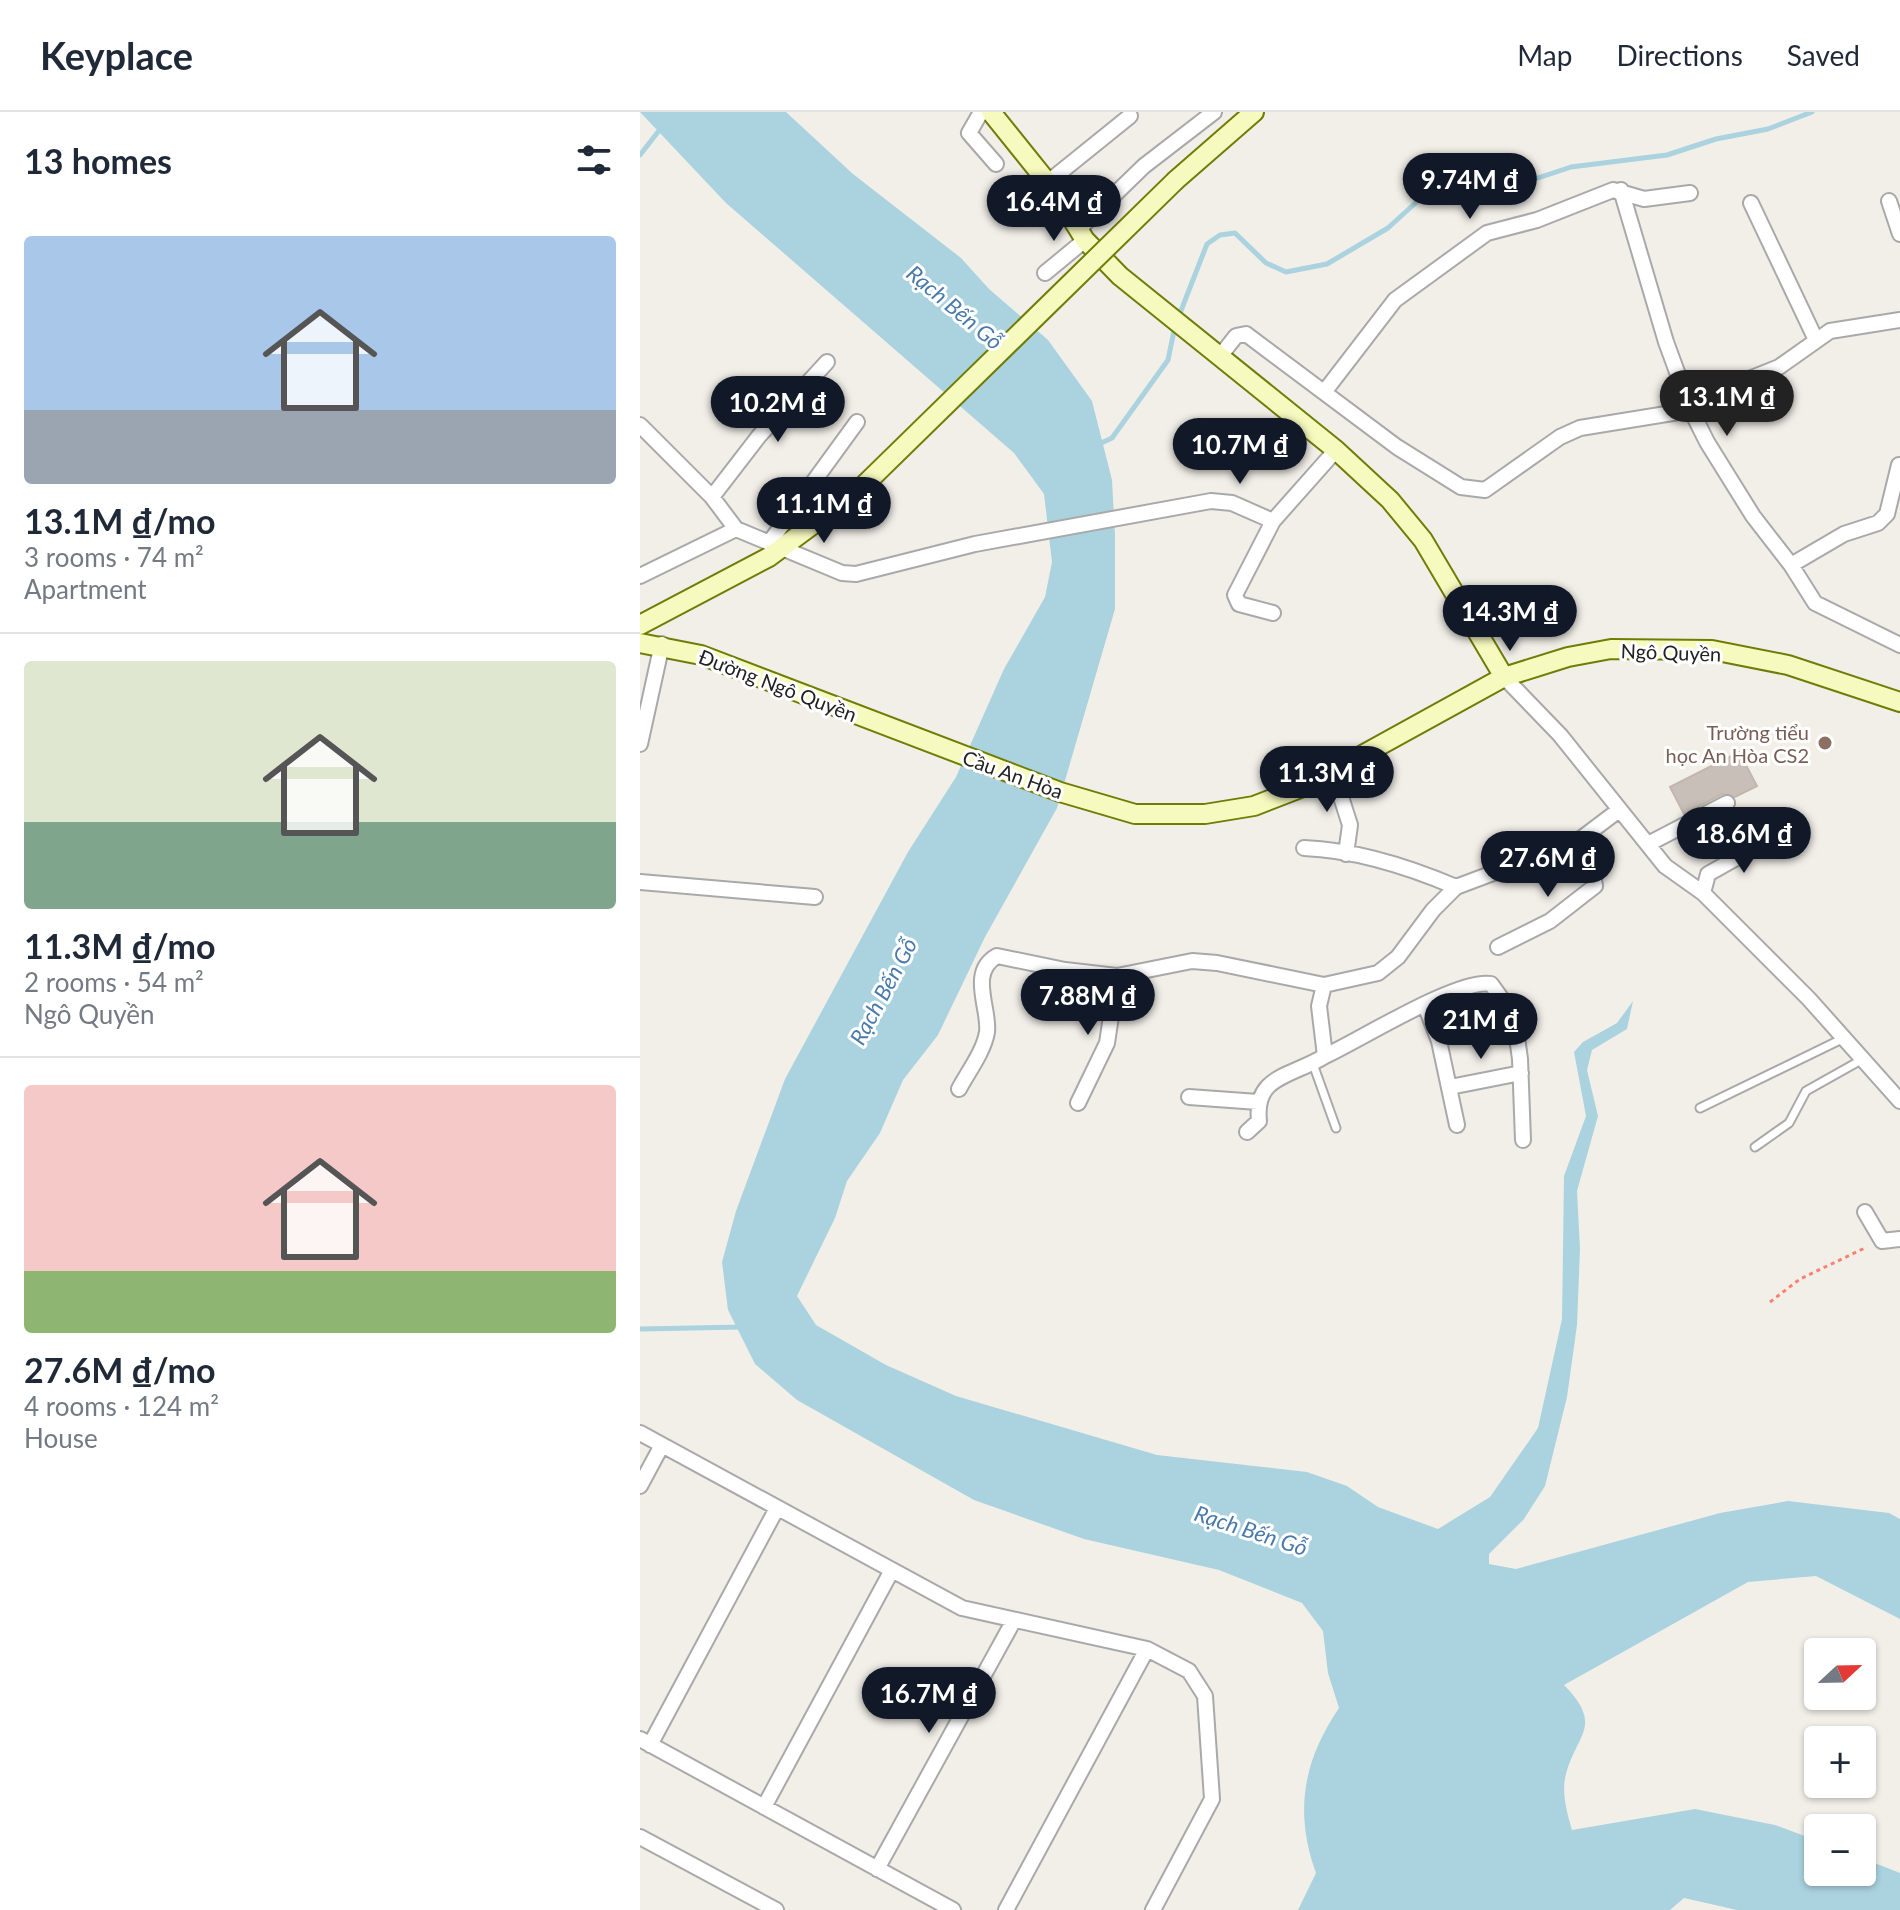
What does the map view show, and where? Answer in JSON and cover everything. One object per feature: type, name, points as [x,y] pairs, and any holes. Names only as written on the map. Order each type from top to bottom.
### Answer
[{"type":"street","points":[[1045,273],[1144,166],[1214,112]]},
{"type":"street","points":[[640,625],[775,546],[857,492],[1176,180],[1254,112]]},
{"type":"street","points":[[996,164],[969,133],[994,114],[1082,234],[1120,276],[1336,450],[1414,527],[1504,677],[1560,735],[1665,866],[1703,893],[1844,1038],[1900,1101]]},
{"type":"street","points":[[1047,183],[1130,116]]},
{"type":"street","points":[[1325,391],[1395,300],[1474,241],[1500,228],[1537,220],[1621,190],[1644,199],[1690,193]]},
{"type":"street","points":[[1621,190],[1690,407],[1753,516],[1791,565],[1815,603],[1900,645]]},
{"type":"street","points":[[1889,201],[1900,234]]},
{"type":"street","points":[[1751,203],[1816,340]]},
{"type":"street","points":[[1221,355],[1236,336],[1246,334],[1397,447],[1461,487],[1473,491],[1485,490],[1560,437],[1580,428],[1690,407],[1779,367],[1838,328],[1900,320]]},
{"type":"street","points":[[712,497],[759,436],[827,362]]},
{"type":"street","points":[[775,546],[857,422]]},
{"type":"street","points":[[640,425],[712,497],[736,529],[842,573],[856,574],[1031,533],[1211,501],[1232,503],[1273,521]]},
{"type":"street","points":[[1273,613],[1239,604],[1235,595],[1273,521],[1336,450]]},
{"type":"street","points":[[1791,565],[1844,534],[1878,523],[1887,514],[1899,465]]},
{"type":"street","points":[[640,576],[736,529]]},
{"type":"street","name":"Đường Ngô Quyền","points":[[640,643],[662,644],[701,655],[893,728]]},
{"type":"street","points":[[640,744],[662,644]]},
{"type":"street","name":"Ngô Quyền","points":[[1135,814],[1205,814],[1254,806],[1333,772],[1504,677],[1568,657],[1611,649],[1712,650],[1788,665],[1900,702]]},
{"type":"street","name":"Cầu An Hòa","points":[[893,728],[1060,792],[1135,814]]},
{"type":"street","points":[[1333,772],[1350,825],[1346,854]]},
{"type":"street","points":[[1648,844],[1727,803]]},
{"type":"street","points":[[959,1089],[987,1031],[980,989],[992,958],[997,956],[1065,970],[1117,976],[1192,961],[1241,966],[1324,985],[1378,973],[1391,964],[1433,910],[1456,887],[1578,841],[1619,810]]},
{"type":"street","points":[[1498,947],[1550,921],[1595,886],[1592,869],[1578,841]]},
{"type":"street","points":[[1703,893],[1708,874],[1763,843]]},
{"type":"street","points":[[1304,848],[1346,854],[1417,871],[1456,887]]},
{"type":"street","points":[[640,882],[815,897]]},
{"type":"street","points":[[1078,1103],[1107,1043],[1117,976]]},
{"type":"street","points":[[1247,1132],[1259,1121],[1258,1102],[1264,1087],[1425,1005],[1480,982],[1491,984],[1514,1016],[1521,1073],[1523,1140]]},
{"type":"street","points":[[1319,1060],[1319,1006],[1324,985]]},
{"type":"street","points":[[1425,1005],[1450,1087],[1457,1125]]},
{"type":"street","points":[[1468,1032],[1514,1016]]},
{"type":"street","points":[[1450,1087],[1521,1073]]},
{"type":"street","points":[[1189,1097],[1258,1102]]},
{"type":"street","points":[[1865,1212],[1882,1241],[1900,1239]]},
{"type":"street","points":[[640,1433],[962,1608],[1147,1649],[1175,1661],[1199,1682],[1206,1703],[1213,1784],[1209,1805],[1153,1910]]},
{"type":"street","points":[[640,1486],[662,1445]]},
{"type":"street","points":[[777,1508],[645,1742],[953,1910]]},
{"type":"street","points":[[764,1807],[892,1570]]},
{"type":"street","points":[[877,1869],[1014,1620]]},
{"type":"street","points":[[1006,1910],[1147,1649]]},
{"type":"street","points":[[640,1837],[776,1910]]},
{"type":"lane","points":[[1700,1108],[1844,1038]]},
{"type":"lane","points":[[1755,1147],[1789,1123],[1806,1091],[1863,1059]]},
{"type":"lane","points":[[1319,1060],[1336,1128]]},
{"type":"path","points":[[1770,1302],[1800,1279],[1882,1241]]},
{"type":"water","name":"Rạch Bến Gỗ","points":[[640,112],[786,112],[853,174],[961,258],[989,289],[1048,340],[1092,401],[1112,480],[1115,609],[1057,808],[985,937],[938,1035],[903,1080],[880,1133],[847,1181],[835,1218],[797,1296],[816,1325],[886,1365],[956,1396],[1157,1455],[1307,1472],[1347,1486],[1378,1507],[1438,1529],[1490,1497],[1538,1428],[1562,1319],[1564,1176],[1586,1116],[1574,1052],[1583,1042],[1617,1023],[1633,1001],[1627,1029],[1592,1050],[1587,1070],[1598,1116],[1577,1191],[1580,1249],[1577,1325],[1567,1397],[1545,1486],[1524,1519],[1489,1554],[1489,1564],[1516,1569],[1720,1513],[1788,1501],[1889,1513],[1900,1519],[1900,1619],[1816,1576],[1748,1582],[1564,1685],[1583,1710],[1585,1720],[1564,1788],[1572,1830],[1695,1809],[1775,1825],[1804,1836],[1804,1886],[1876,1886],[1876,1864],[1900,1873],[1900,1910],[1737,1910],[1684,1898],[1670,1910],[1298,1910],[1316,1873],[1305,1829],[1304,1808],[1310,1767],[1339,1708],[1328,1673],[1323,1631],[1302,1603],[1219,1570],[1084,1539],[974,1500],[797,1400],[755,1364],[728,1310],[722,1262],[736,1211],[785,1079],[908,852],[956,777],[1004,669],[1045,597],[1052,562],[1044,494],[1014,453],[726,203]]},
{"type":"building","points":[[1739,752],[1757,786],[1735,797],[1722,794],[1684,814],[1670,787]]},
{"type":"waterway","points":[[1099,444],[1112,438],[1168,360],[1175,326],[1207,244],[1220,235],[1235,233],[1266,263],[1286,272],[1327,264],[1388,228],[1422,197],[1514,186],[1571,167],[1667,155],[1716,139],[1768,129],[1812,112]]},
{"type":"waterway","points":[[640,155],[661,128]]},
{"type":"waterway","points":[[640,1329],[743,1327]]},
{"type":"place","name":"Trường tiểu học An Hòa CS2","points":[[1825,743]]}]
